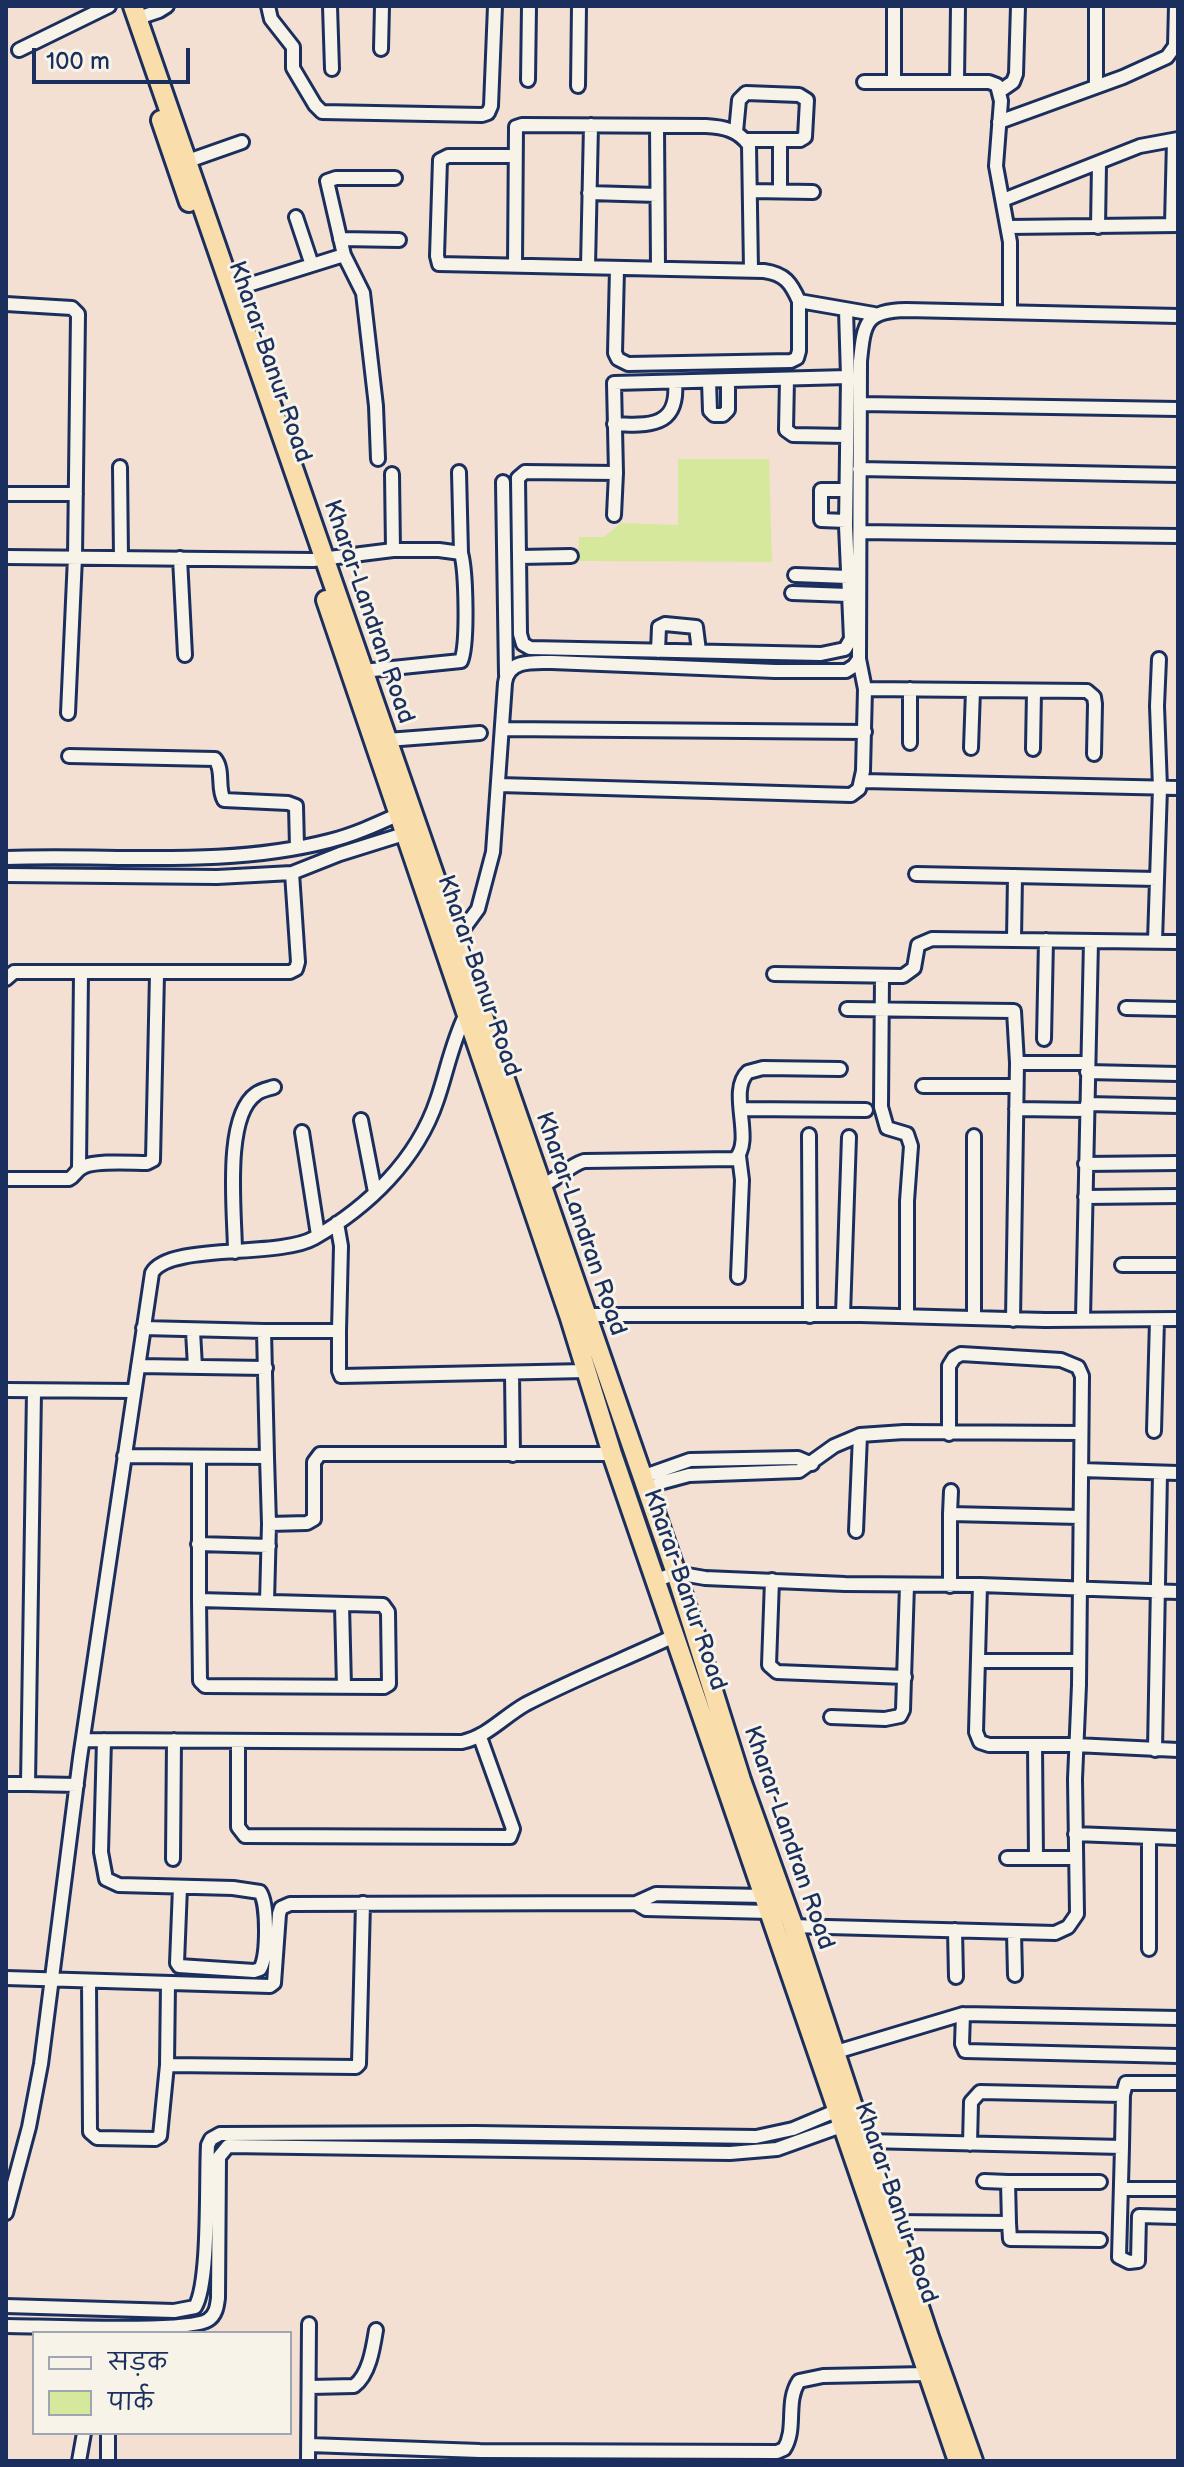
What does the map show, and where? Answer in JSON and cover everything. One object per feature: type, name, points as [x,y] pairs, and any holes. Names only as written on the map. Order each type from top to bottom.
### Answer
[{"type":"highway","name":"Kharar-Banur Road","points":[[122,6],[319,560],[397,815],[413,843],[578,1316],[586,1371],[612,1454],[674,1636],[776,1916],[958,2461]]},
{"type":"highway","name":"Kharar-Landran Road","points":[[136,12],[232,290],[319,560],[387,740],[413,843],[456,939],[474,1012],[541,1186],[578,1316],[676,1573],[741,1780],[776,1916],[836,2052],[973,2461]]},
{"type":"street","points":[[19,50],[109,6]]},
{"type":"street","points":[[136,12],[167,6]]},
{"type":"street","points":[[268,6],[271,19],[293,47],[293,68],[322,112],[482,115],[488,113],[491,106],[495,6]]},
{"type":"street","points":[[330,6],[332,69]]},
{"type":"street","points":[[381,49],[382,6]]},
{"type":"street","points":[[528,80],[529,6]]},
{"type":"street","points":[[578,86],[579,6]]},
{"type":"street","points":[[894,6],[894,81]]},
{"type":"street","points":[[957,81],[958,6]]},
{"type":"street","points":[[1000,91],[1013,82],[1016,74],[1018,6]]},
{"type":"street","points":[[1096,6],[1096,86]]},
{"type":"street","points":[[999,122],[1146,68],[1173,52],[1176,6]]},
{"type":"street","points":[[864,82],[993,82],[1000,91],[996,166],[1008,227],[1010,312]]},
{"type":"street","points":[[515,265],[516,127],[723,127],[741,136],[800,140],[805,137],[807,100],[804,97],[746,93],[739,100],[741,136],[750,153],[751,270]]},
{"type":"street","points":[[588,267],[591,125]]},
{"type":"street","points":[[657,126],[658,268]]},
{"type":"street","points":[[1003,200],[1140,146],[1176,139],[1175,225],[1008,227]]},
{"type":"street","points":[[780,141],[780,191]]},
{"type":"street","points":[[188,161],[242,142]]},
{"type":"street","points":[[515,156],[448,156],[440,160],[437,256],[443,265],[751,270],[782,275],[791,283],[799,301],[797,358],[791,361],[628,364],[618,359],[615,353],[617,269]]},
{"type":"street","points":[[1098,227],[1099,164]]},
{"type":"street","points":[[378,459],[376,406],[363,293],[344,255],[327,181],[336,178],[395,178]]},
{"type":"street","points":[[750,191],[813,192]]},
{"type":"street","points":[[589,193],[657,195]]},
{"type":"street","points":[[296,217],[312,265]]},
{"type":"street","points":[[340,239],[399,240]]},
{"type":"street","points":[[232,290],[344,255]]},
{"type":"street","points":[[799,301],[874,314],[895,310],[1178,316]]},
{"type":"street","points":[[6,304],[72,308],[77,311],[75,557],[68,713]]},
{"type":"street","points":[[616,473],[520,474],[520,634],[523,644],[530,648],[658,651],[837,653],[845,649],[851,639],[846,521],[846,310]]},
{"type":"street","points":[[499,785],[843,796],[856,792],[863,781],[865,732],[865,689],[859,659],[862,336],[874,314]]},
{"type":"street","points":[[614,515],[614,383],[848,377]]},
{"type":"street","points":[[787,379],[788,433],[847,436]]},
{"type":"street","points":[[709,381],[710,411],[714,415],[723,415],[728,410],[728,381]]},
{"type":"street","points":[[614,424],[647,425],[670,414],[674,405],[675,382]]},
{"type":"street","points":[[861,404],[1178,409]]},
{"type":"street","points":[[120,467],[121,558]]},
{"type":"street","points":[[859,469],[1178,475]]},
{"type":"street","points":[[363,671],[461,661],[465,613],[459,472]]},
{"type":"street","points":[[392,474],[393,550]]},
{"type":"street","points":[[456,939],[478,909],[493,852],[506,675],[503,482]]},
{"type":"street","points":[[846,490],[821,490],[820,495],[821,520],[846,521]]},
{"type":"street","points":[[6,494],[76,494]]},
{"type":"street","points":[[860,532],[1178,536]]},
{"type":"street","points":[[6,557],[319,560],[393,550],[461,553]]},
{"type":"street","points":[[520,557],[571,556]]},
{"type":"street","points":[[180,558],[185,655]]},
{"type":"street","points":[[795,575],[848,577]]},
{"type":"street","points":[[792,593],[848,595]]},
{"type":"street","points":[[658,651],[659,627],[665,624],[696,627],[699,651]]},
{"type":"street","points":[[506,675],[513,667],[529,662],[846,671],[859,659]]},
{"type":"street","points":[[1155,941],[1160,788],[1159,659]]},
{"type":"street","points":[[865,689],[1091,694],[1095,704],[1094,754]]},
{"type":"street","points":[[910,689],[910,743]]},
{"type":"street","points":[[971,748],[973,690]]},
{"type":"street","points":[[1033,749],[1034,691]]},
{"type":"street","points":[[503,729],[865,732]]},
{"type":"street","points":[[387,740],[480,733]]},
{"type":"street","points":[[69,756],[215,759],[219,763],[221,796],[224,800],[296,806],[297,847]]},
{"type":"street","points":[[863,781],[1178,788]]},
{"type":"street","points":[[6,858],[205,857],[297,847],[353,834],[397,815]]},
{"type":"street","points":[[6,875],[217,877],[292,873],[340,854],[413,843]]},
{"type":"street","points":[[6,978],[14,972],[282,973],[296,969],[292,873]]},
{"type":"street","points":[[916,874],[1157,879]]},
{"type":"street","points":[[1014,940],[1015,876]]},
{"type":"street","points":[[774,974],[903,976],[914,968],[918,945],[925,940],[1178,942]]},
{"type":"street","points":[[1044,1039],[1046,940]]},
{"type":"street","points":[[1083,1319],[1091,941]]},
{"type":"street","points":[[6,1179],[69,1179],[79,1168],[81,973]]},
{"type":"street","points":[[79,1168],[92,1164],[147,1163],[153,1160],[157,974]]},
{"type":"street","points":[[882,976],[882,1114],[887,1128],[907,1134],[911,1146],[907,1201],[907,1316]]},
{"type":"street","points":[[1126,1008],[1178,1009]]},
{"type":"street","points":[[847,1009],[1010,1010],[1015,1015],[1013,1320]]},
{"type":"street","points":[[6,2213],[29,2127],[53,1979],[83,1740],[152,1273],[158,1264],[177,1257],[307,1241],[337,1223],[396,1173],[419,1143],[437,1101],[454,1040],[474,1012]]},
{"type":"street","points":[[1017,1063],[1178,1074]]},
{"type":"street","points":[[738,1277],[743,1076],[753,1069],[840,1069]]},
{"type":"street","points":[[923,1086],[1016,1086]]},
{"type":"street","points":[[235,1252],[236,1129],[250,1100],[263,1090],[274,1087]]},
{"type":"street","points":[[1016,1109],[1178,1106]]},
{"type":"street","points":[[741,1109],[866,1110]]},
{"type":"street","points":[[361,1120],[375,1192]]},
{"type":"street","points":[[302,1132],[318,1235]]},
{"type":"street","points":[[809,1135],[810,1316]]},
{"type":"street","points":[[974,1136],[974,1318]]},
{"type":"street","points":[[843,1315],[849,1137]]},
{"type":"street","points":[[541,1186],[573,1164],[584,1161],[730,1160],[739,1156]]},
{"type":"street","points":[[1085,1164],[1178,1163]]},
{"type":"street","points":[[1085,1197],[1178,1196]]},
{"type":"street","points":[[337,1223],[341,1246],[341,1376],[586,1371]]},
{"type":"street","points":[[1122,1265],[1178,1265]]},
{"type":"street","points":[[578,1316],[1178,1319]]},
{"type":"street","points":[[1154,1431],[1157,1320]]},
{"type":"street","points":[[143,1328],[339,1331]]},
{"type":"street","points":[[193,1331],[195,1367]]},
{"type":"street","points":[[264,1331],[269,1524],[267,1602]]},
{"type":"street","points":[[6,1978],[270,1986],[274,1983],[281,1908],[290,1904],[636,1903],[646,1909],[955,1930],[1055,1933],[1068,1927],[1077,1914],[1078,1906],[1075,1745],[1079,1661],[1082,1376],[1072,1363],[1011,1355],[961,1354],[949,1366],[949,1434]]},
{"type":"street","points":[[138,1366],[266,1368]]},
{"type":"street","points":[[512,1373],[513,1455]]},
{"type":"street","points":[[6,1390],[133,1391]]},
{"type":"street","points":[[28,1784],[34,1391]]},
{"type":"street","points":[[644,1483],[690,1460],[798,1458],[812,1464],[841,1442],[860,1435],[904,1432],[1081,1433]]},
{"type":"street","points":[[856,1531],[860,1435]]},
{"type":"street","points":[[269,1524],[307,1523],[314,1519],[314,1462],[320,1454],[612,1454]]},
{"type":"street","points":[[124,1456],[267,1457]]},
{"type":"street","points":[[199,1457],[198,1544],[199,1600],[202,1684],[209,1687],[384,1687],[391,1680],[386,1607],[380,1604],[199,1600]]},
{"type":"street","points":[[1081,1470],[1178,1473]]},
{"type":"street","points":[[1155,1750],[1160,1473]]},
{"type":"street","points":[[950,1586],[951,1491]]},
{"type":"street","points":[[950,1514],[1080,1517]]},
{"type":"street","points":[[198,1544],[269,1546]]},
{"type":"street","points":[[657,1580],[676,1573],[705,1578],[1178,1592]]},
{"type":"street","points":[[772,1580],[771,1669],[777,1672],[905,1677]]},
{"type":"street","points":[[831,1717],[885,1719],[900,1716],[905,1677],[907,1585]]},
{"type":"street","points":[[980,1585],[977,1738],[989,1745],[1178,1750]]},
{"type":"street","points":[[342,1605],[344,1687]]},
{"type":"street","points":[[83,1740],[462,1742],[480,1737],[523,1706],[674,1636]]},
{"type":"street","points":[[978,1661],[1079,1661]]},
{"type":"street","points":[[238,1742],[238,1827],[245,1836],[510,1837],[513,1829],[480,1737]]},
{"type":"street","points":[[104,1740],[101,1852],[106,1879],[119,1885],[243,1889],[260,1892],[265,1905],[264,1960],[260,1969],[179,1966],[180,1887]]},
{"type":"street","points":[[173,1859],[174,1740]]},
{"type":"street","points":[[1035,1745],[1036,1858]]},
{"type":"street","points":[[6,1784],[77,1785]]},
{"type":"street","points":[[1075,1834],[1178,1838]]},
{"type":"street","points":[[1149,1837],[1149,1949]]},
{"type":"street","points":[[1007,1858],[1076,1858]]},
{"type":"street","points":[[167,2065],[356,2067],[359,2064],[363,1903]]},
{"type":"street","points":[[955,1930],[956,1977]]},
{"type":"street","points":[[1014,1932],[1015,1975]]},
{"type":"street","points":[[89,1981],[90,2132],[94,2137],[155,2139],[160,2136],[167,2065],[168,1984]]},
{"type":"street","points":[[836,2052],[963,2014],[1178,2018]]},
{"type":"street","points":[[963,2014],[962,2044],[965,2051],[1178,2056]]},
{"type":"street","points":[[1178,2083],[1126,2083],[1123,2095],[1119,2257],[1129,2262],[1138,2261],[1139,2216],[1178,2217]]},
{"type":"street","points":[[970,2144],[971,2102],[980,2092],[1123,2095]]},
{"type":"street","points":[[195,2307],[201,2294],[205,2256],[208,2145],[220,2134],[756,2137],[841,2118]]},
{"type":"street","points":[[6,2326],[108,2329],[167,2327],[208,2320],[215,2313],[218,2298],[219,2157],[228,2146],[761,2151],[777,2149],[841,2118]]},
{"type":"street","points":[[425,2133],[426,2148]]},
{"type":"street","points":[[548,2134],[549,2149]]},
{"type":"street","points":[[211,2139],[222,2151]]},
{"type":"street","points":[[866,2141],[1122,2147]]},
{"type":"street","points":[[984,2181],[1100,2182]]},
{"type":"street","points":[[1008,2182],[1010,2239],[1100,2240]]},
{"type":"street","points":[[1121,2189],[1178,2189]]},
{"type":"street","points":[[892,2222],[1009,2223]]},
{"type":"street","points":[[6,2306],[174,2311],[195,2307]]},
{"type":"street","points":[[195,2307],[208,2320]]},
{"type":"street","points":[[108,2308],[108,2329]]},
{"type":"street","points":[[308,2461],[309,2324]]},
{"type":"street","points":[[310,2387],[358,2384],[370,2357],[376,2330]]},
{"type":"street","points":[[309,2445],[480,2456],[777,2452],[784,2449],[790,2438],[793,2391],[799,2381],[823,2376],[927,2374]]},
{"type":"street","points":[[79,2461],[84,2435]]},
{"type":"street","points":[[108,2435],[108,2461]]},
{"type":"green space","points":[[678,459],[769,459],[772,562],[578,561],[579,537],[604,537],[621,523],[678,525]]}]
